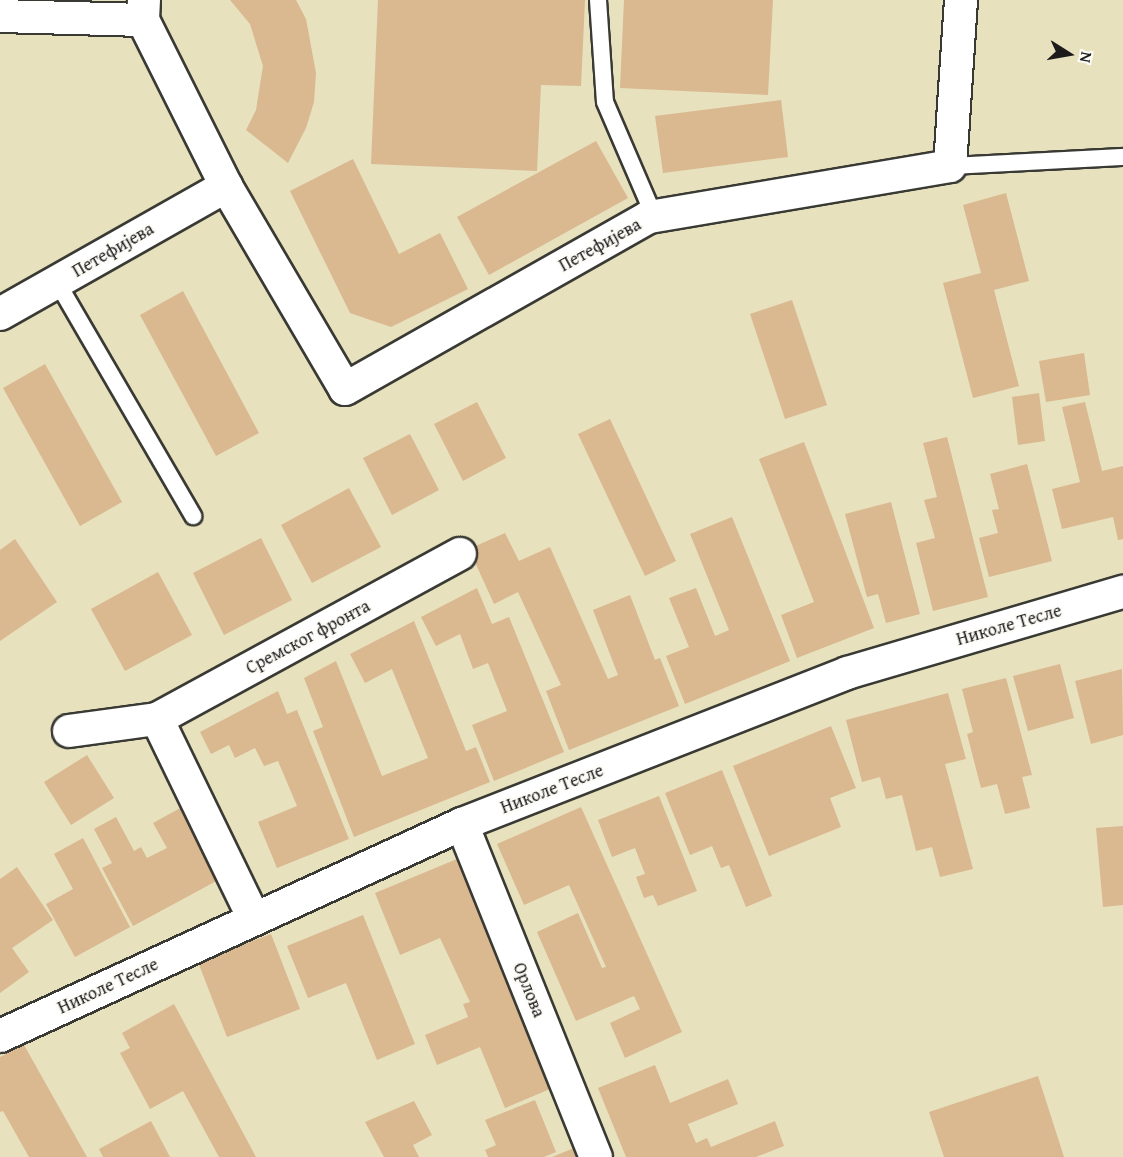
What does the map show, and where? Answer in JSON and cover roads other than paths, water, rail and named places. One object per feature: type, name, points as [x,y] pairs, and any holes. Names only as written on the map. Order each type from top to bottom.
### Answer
[{"type":"street","points":[[950,166],[961,0]]},
{"type":"street","name":"Петефијева","points":[[0,16],[32,8],[143,10],[226,186],[345,389],[654,216],[950,166]]},
{"type":"street","name":"Петефијева","points":[[0,314],[226,186]]},
{"type":"street","name":"Сремског фронта","points":[[69,731],[157,719],[460,554]]},
{"type":"street","name":"Николе Тесле","points":[[0,1036],[462,824],[847,673],[1123,592]]},
{"type":"street","points":[[157,719],[254,919]]},
{"type":"street","name":"Орлова","points":[[462,824],[596,1157]]},
{"type":"lane","points":[[598,0],[604,102],[654,216]]},
{"type":"lane","points":[[950,166],[1123,157]]},
{"type":"lane","points":[[57,282],[193,516]]}]
